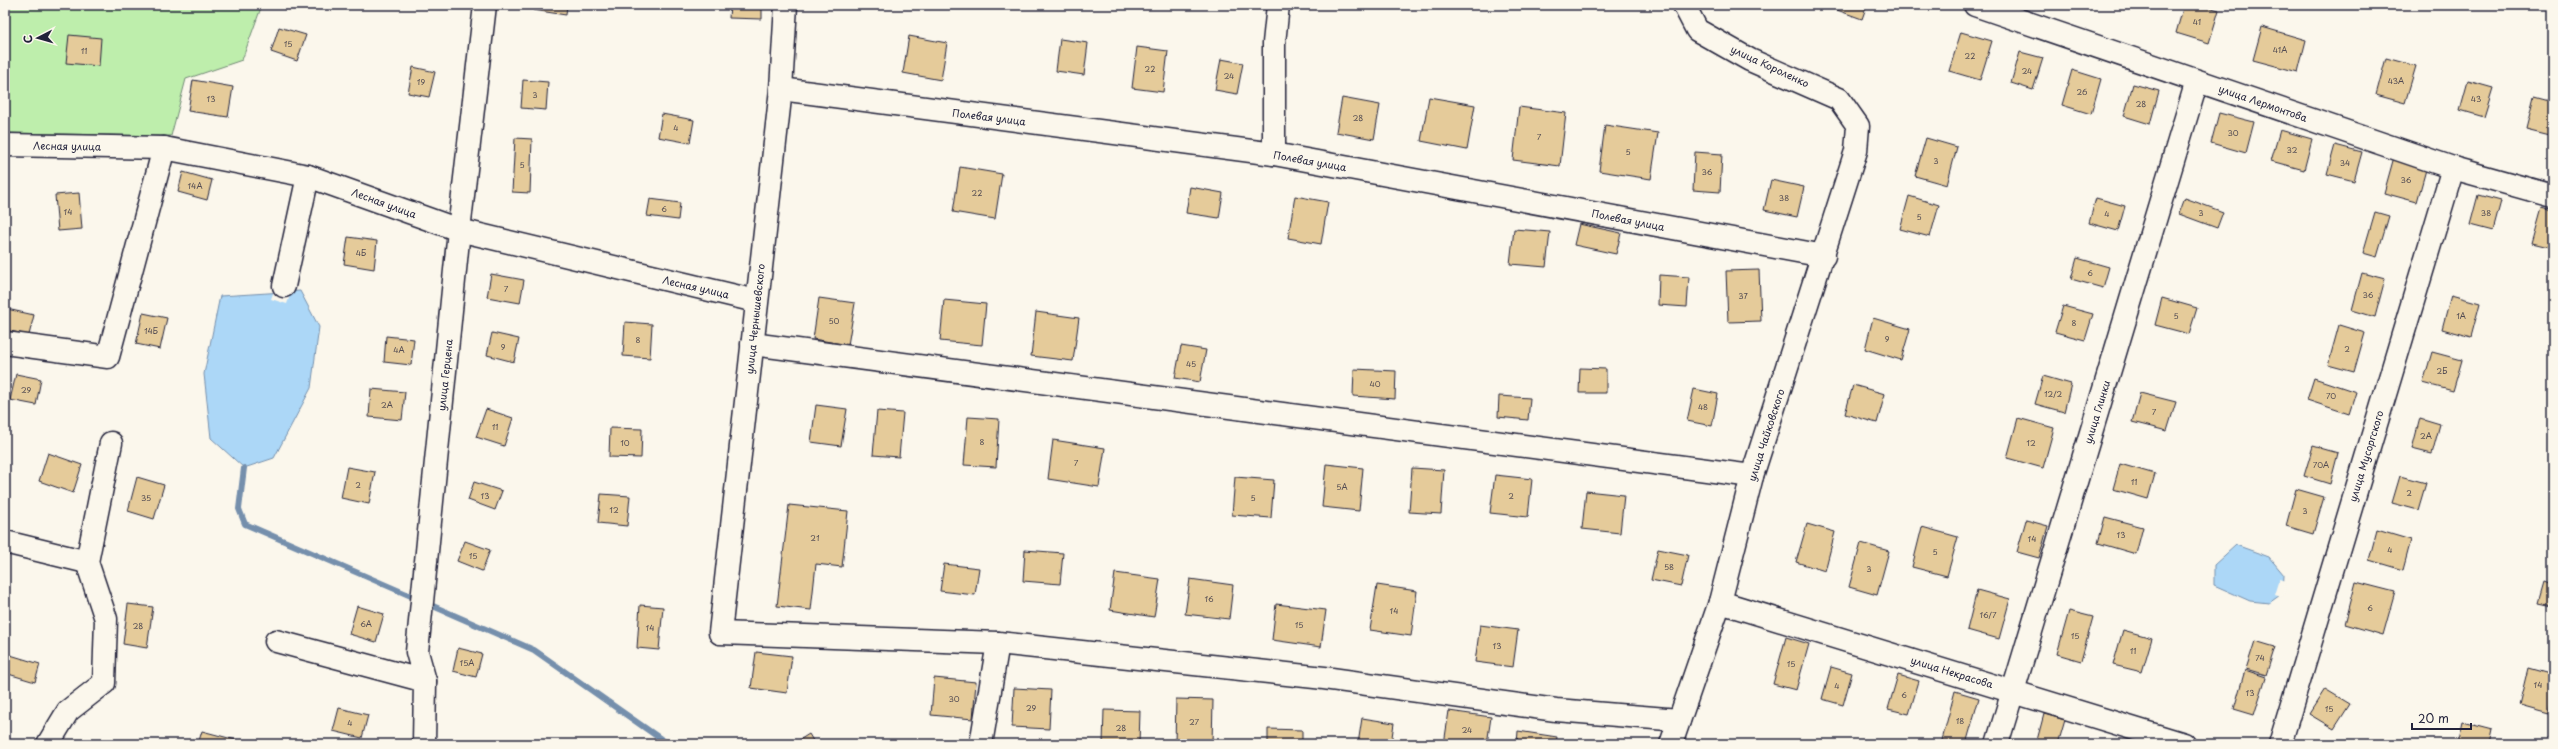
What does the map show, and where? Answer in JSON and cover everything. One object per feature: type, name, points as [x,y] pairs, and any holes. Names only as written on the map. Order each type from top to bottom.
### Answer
[{"type":"street","name":"улица Герцена","points":[[424,744],[425,680],[418,652],[459,230],[485,5]]},
{"type":"street","name":"улица Чернышевского","points":[[786,5],[786,90],[756,301],[720,633],[998,643]]},
{"type":"street","points":[[1274,154],[1274,43],[1278,5]]},
{"type":"street","points":[[1682,5],[1688,37]]},
{"type":"street","name":"улица Короленко","points":[[1682,5],[1697,30],[1750,60],[1839,99],[1858,126]]},
{"type":"street","name":"улица Лермонтова","points":[[1975,5],[2453,168],[2553,196]]},
{"type":"street","name":"улица Глинки","points":[[1997,744],[2197,81]]},
{"type":"street","name":"Полевая улица","points":[[786,90],[1274,154],[1824,256]]},
{"type":"street","name":"улица Чайковского","points":[[1671,744],[1720,602],[1752,476],[1824,256],[1856,152],[1858,126]]},
{"type":"street","name":"Лесная улица","points":[[5,144],[164,148],[308,176],[459,230],[756,301]]},
{"type":"street","points":[[5,343],[108,357],[164,148]]},
{"type":"street","name":"улица Мусоргского","points":[[2280,744],[2453,168]]},
{"type":"street","points":[[284,286],[308,176]]},
{"type":"street","points":[[752,344],[1752,476]]},
{"type":"street","points":[[48,744],[68,712],[104,683],[106,619],[87,562],[111,443]]},
{"type":"street","points":[[5,542],[87,562]]},
{"type":"street","name":"улица Некрасова","points":[[1720,602],[2184,744]]},
{"type":"street","points":[[276,641],[425,680]]},
{"type":"street","points":[[981,744],[998,643],[1324,678],[1556,710],[1679,720]]},
{"type":"green space","points":[[5,5],[262,5],[242,60],[186,79],[171,136],[5,133]]},
{"type":"water","points":[[300,291],[319,327],[311,388],[274,458],[244,468],[211,438],[204,374],[220,296]]},
{"type":"water","points":[[2236,545],[2269,557],[2284,575],[2283,593],[2269,603],[2250,601],[2214,585],[2214,565]]},
{"type":"pier","points":[[292,289],[287,304],[271,299],[274,291]]},
{"type":"pier","points":[[2280,579],[2286,581],[2285,594],[2281,597],[2275,595]]},
{"type":"building","points":[[534,5],[567,5],[566,15],[533,10]]},
{"type":"building","points":[[730,5],[762,5],[762,19],[729,18]]},
{"type":"building","points":[[1823,5],[1867,5],[1862,19]]},
{"type":"building","points":[[2184,5],[2201,5],[2219,10],[2209,43],[2176,33]]},
{"type":"building","points":[[279,27],[306,35],[297,61],[271,52]]},
{"type":"building","points":[[2262,27],[2306,40],[2298,72],[2253,60]]},
{"type":"building","points":[[1961,32],[1992,41],[1980,80],[1949,71]]},
{"type":"building","points":[[69,35],[101,38],[99,66],[66,63]]},
{"type":"building","points":[[909,36],[947,43],[941,80],[903,73]]},
{"type":"building","points":[[1060,39],[1088,43],[1084,75],[1056,71]]},
{"type":"building","points":[[1137,47],[1168,51],[1163,92],[1132,88]]},
{"type":"building","points":[[2020,52],[2043,58],[2033,90],[2011,83]]},
{"type":"building","points":[[2386,58],[2416,66],[2405,103],[2376,95]]},
{"type":"building","points":[[1221,59],[1243,63],[1237,94],[1215,90]]},
{"type":"building","points":[[413,67],[435,72],[429,97],[408,93]]},
{"type":"building","points":[[2072,70],[2101,79],[2091,114],[2062,105]]},
{"type":"building","points":[[193,80],[233,87],[228,117],[188,111]]},
{"type":"building","points":[[523,80],[548,82],[546,110],[521,108]]},
{"type":"building","points":[[2468,81],[2493,88],[2484,117],[2460,110]]},
{"type":"building","points":[[2133,84],[2159,91],[2150,124],[2124,116]]},
{"type":"building","points":[[1429,97],[1475,105],[1467,150],[1421,141]]},
{"type":"building","points":[[2534,97],[2553,102],[2553,123],[2550,135],[2526,129]]},
{"type":"building","points":[[1342,98],[1380,105],[1374,139],[1336,132]]},
{"type":"building","points":[[1519,107],[1566,113],[1560,166],[1513,160]]},
{"type":"building","points":[[2219,113],[2254,122],[2246,153],[2211,143]]},
{"type":"building","points":[[662,114],[694,120],[690,143],[658,137]]},
{"type":"building","points":[[1605,125],[1658,133],[1651,179],[1599,171]]},
{"type":"building","points":[[2280,130],[2312,139],[2304,170],[2271,161]]},
{"type":"building","points":[[515,138],[532,139],[530,193],[512,192]]},
{"type":"building","points":[[1926,138],[1957,147],[1947,185],[1915,176]]},
{"type":"building","points":[[2335,145],[2362,152],[2354,181],[2327,174]]},
{"type":"building","points":[[1695,152],[1722,154],[1720,192],[1693,190]]},
{"type":"building","points":[[2394,157],[2427,166],[2417,202],[2384,193]]},
{"type":"building","points":[[960,167],[1002,174],[995,219],[953,212]]},
{"type":"building","points":[[183,172],[212,180],[207,200],[178,192]]},
{"type":"building","points":[[1771,180],[1804,187],[1797,217],[1764,210]]},
{"type":"building","points":[[1190,187],[1223,193],[1219,218],[1186,213]]},
{"type":"building","points":[[79,193],[82,229],[58,231],[55,195]]},
{"type":"building","points":[[2478,195],[2501,201],[2493,231],[2470,225]]},
{"type":"building","points":[[1295,196],[1328,202],[1321,244],[1288,238]]},
{"type":"building","points":[[1909,196],[1939,205],[1930,237],[1900,229]]},
{"type":"building","points":[[2096,198],[2125,206],[2118,231],[2089,223]]},
{"type":"building","points":[[2185,198],[2223,212],[2217,228],[2179,214]]},
{"type":"building","points":[[650,199],[680,203],[678,220],[647,216]]},
{"type":"building","points":[[2542,207],[2553,210],[2553,248],[2532,243]]},
{"type":"building","points":[[2375,212],[2389,216],[2377,257],[2363,253]]},
{"type":"building","points":[[1579,224],[1621,233],[1616,254],[1574,245]]},
{"type":"building","points":[[1514,229],[1550,232],[1546,267],[1510,264]]},
{"type":"building","points":[[348,237],[377,241],[374,269],[344,264]]},
{"type":"building","points":[[2077,258],[2109,267],[2103,288],[2071,279]]},
{"type":"building","points":[[1759,270],[1761,321],[1728,322],[1726,271]]},
{"type":"building","points":[[2362,273],[2385,279],[2375,317],[2352,310]]},
{"type":"building","points":[[491,274],[524,280],[520,303],[487,297]]},
{"type":"building","points":[[1659,275],[1689,277],[1687,307],[1658,305]]},
{"type":"building","points":[[2451,295],[2480,303],[2471,337],[2442,329]]},
{"type":"building","points":[[819,298],[855,303],[848,345],[813,339]]},
{"type":"building","points":[[2162,298],[2197,308],[2189,334],[2155,325]]},
{"type":"building","points":[[944,300],[986,304],[982,345],[940,341]]},
{"type":"building","points":[[2063,306],[2093,314],[2085,340],[2055,332]]},
{"type":"building","points":[[7,309],[34,315],[29,335],[5,330]]},
{"type":"building","points":[[1036,312],[1079,318],[1073,361],[1031,356]]},
{"type":"building","points":[[143,313],[167,318],[160,349],[136,344]]},
{"type":"building","points":[[1873,318],[1910,329],[1901,360],[1865,349]]},
{"type":"building","points":[[625,322],[652,324],[650,358],[623,356]]},
{"type":"building","points":[[2339,325],[2365,333],[2354,372],[2328,365]]},
{"type":"building","points":[[492,333],[519,339],[514,362],[487,355]]},
{"type":"building","points":[[386,336],[414,339],[411,365],[384,362]]},
{"type":"building","points":[[1181,346],[1206,350],[1200,382],[1175,378]]},
{"type":"building","points":[[2432,352],[2462,360],[2453,391],[2423,383]]},
{"type":"building","points":[[1580,368],[1606,369],[1606,393],[1579,393]]},
{"type":"building","points":[[1354,369],[1396,371],[1395,399],[1353,396]]},
{"type":"building","points":[[16,374],[41,379],[36,405],[10,400]]},
{"type":"building","points":[[2043,376],[2071,384],[2064,412],[2035,404]]},
{"type":"building","points":[[2314,378],[2356,392],[2349,414],[2307,400]]},
{"type":"building","points":[[1853,385],[1885,394],[1877,423],[1845,414]]},
{"type":"building","points":[[371,389],[405,392],[402,420],[369,417]]},
{"type":"building","points":[[1694,389],[1718,394],[1712,426],[1687,421]]},
{"type":"building","points":[[2140,393],[2176,402],[2167,431],[2132,422]]},
{"type":"building","points":[[1499,396],[1530,398],[1528,420],[1498,417]]},
{"type":"building","points":[[816,405],[847,409],[841,446],[811,442]]},
{"type":"building","points":[[486,409],[513,418],[504,446],[476,437]]},
{"type":"building","points":[[877,411],[903,413],[899,457],[873,455]]},
{"type":"building","points":[[968,417],[999,419],[996,467],[964,465]]},
{"type":"building","points":[[2018,418],[2054,428],[2043,468],[2007,458]]},
{"type":"building","points":[[2420,418],[2440,424],[2432,454],[2412,449]]},
{"type":"building","points":[[610,428],[642,429],[641,458],[609,457]]},
{"type":"building","points":[[1053,440],[1105,448],[1099,487],[1048,479]]},
{"type":"building","points":[[2313,446],[2338,453],[2330,484],[2304,476]]},
{"type":"building","points":[[48,453],[82,465],[73,493],[39,481]]},
{"type":"building","points":[[1326,464],[1363,468],[1359,511],[1322,507]]},
{"type":"building","points":[[2120,464],[2155,474],[2148,499],[2113,489]]},
{"type":"building","points":[[347,467],[375,472],[369,504],[341,498]]},
{"type":"building","points":[[1412,468],[1444,470],[1441,514],[1409,512]]},
{"type":"building","points":[[1495,475],[1532,479],[1528,517],[1490,513]]},
{"type":"building","points":[[2400,476],[2426,483],[2418,510],[2392,503]]},
{"type":"building","points":[[137,477],[164,485],[154,519],[128,511]]},
{"type":"building","points":[[1235,477],[1274,480],[1271,518],[1232,515]]},
{"type":"building","points":[[474,482],[502,491],[495,510],[468,500]]},
{"type":"building","points":[[2296,489],[2324,497],[2313,534],[2286,526]]},
{"type":"building","points":[[1586,491],[1624,495],[1620,533],[1582,529]]},
{"type":"building","points":[[601,494],[630,496],[627,526],[598,523]]},
{"type":"building","points":[[789,505],[848,511],[842,567],[816,564],[811,610],[777,606]]},
{"type":"building","points":[[2105,517],[2143,527],[2136,554],[2098,543]]},
{"type":"building","points":[[2026,520],[2048,526],[2039,558],[2017,552]]},
{"type":"building","points":[[1807,524],[1835,532],[1825,571],[1796,562]]},
{"type":"building","points":[[1922,527],[1958,537],[1947,576],[1912,567]]},
{"type":"building","points":[[2377,530],[2411,540],[2403,570],[2369,560]]},
{"type":"building","points":[[465,541],[490,550],[482,571],[457,561]]},
{"type":"building","points":[[1861,543],[1889,551],[1877,595],[1849,587]]},
{"type":"building","points":[[1658,549],[1688,555],[1681,586],[1651,580]]},
{"type":"building","points":[[1025,550],[1063,553],[1060,584],[1023,581]]},
{"type":"building","points":[[944,564],[979,568],[975,595],[940,591]]},
{"type":"building","points":[[1115,573],[1160,579],[1154,617],[1110,610]]},
{"type":"building","points":[[1190,579],[1233,585],[1229,619],[1185,614]]},
{"type":"building","points":[[2356,582],[2395,592],[2383,635],[2345,624]]},
{"type":"building","points":[[2545,582],[2553,585],[2553,606],[2539,603]]},
{"type":"building","points":[[1377,585],[1417,591],[1411,636],[1370,630]]},
{"type":"building","points":[[1977,590],[2010,599],[1999,639],[1967,630]]},
{"type":"building","points":[[128,604],[153,607],[147,648],[123,644]]},
{"type":"building","points":[[1276,604],[1326,610],[1321,647],[1272,640]]},
{"type":"building","points":[[640,605],[663,607],[659,650],[637,648]]},
{"type":"building","points":[[357,606],[384,614],[376,642],[349,634]]},
{"type":"building","points":[[2069,611],[2093,617],[2081,661],[2057,654]]},
{"type":"building","points":[[1480,625],[1518,630],[1513,667],[1475,662]]},
{"type":"building","points":[[2123,630],[2152,638],[2142,672],[2113,665]]},
{"type":"building","points":[[1786,637],[1809,644],[1796,690],[1773,684]]},
{"type":"building","points":[[2255,641],[2275,647],[2266,675],[2246,669]]},
{"type":"building","points":[[458,648],[482,654],[476,677],[453,671]]},
{"type":"building","points":[[756,652],[792,656],[787,693],[751,688]]},
{"type":"building","points":[[7,654],[40,664],[35,682],[5,673]]},
{"type":"building","points":[[1831,667],[1852,673],[1843,705],[1822,699]]},
{"type":"building","points":[[2528,668],[2553,675],[2553,695],[2548,713],[2519,705]]},
{"type":"building","points":[[2245,670],[2266,677],[2254,715],[2234,709]]},
{"type":"building","points":[[1898,675],[1919,681],[1909,714],[1888,709]]},
{"type":"building","points":[[934,678],[976,682],[973,719],[931,715]]},
{"type":"building","points":[[1014,688],[1051,690],[1049,729],[1012,727]]},
{"type":"building","points":[[2325,689],[2350,704],[2334,729],[2309,714]]},
{"type":"building","points":[[1955,691],[1979,698],[1966,744],[1941,744]]},
{"type":"building","points":[[1176,699],[1213,700],[1212,744],[1175,744]]},
{"type":"building","points":[[339,708],[368,715],[362,738],[333,731]]},
{"type":"building","points":[[1104,710],[1140,711],[1139,744],[1103,744]]},
{"type":"building","points":[[1449,711],[1491,717],[1487,744],[1444,744]]},
{"type":"building","points":[[2044,714],[2065,720],[2058,744],[2036,744]]},
{"type":"building","points":[[1362,718],[1394,723],[1391,744],[1358,744]]},
{"type":"building","points":[[2462,722],[2493,730],[2490,744],[2457,744]]},
{"type":"building","points":[[1268,729],[1302,730],[1302,744],[1268,744]]},
{"type":"building","points":[[202,731],[240,741],[239,744],[198,744]]},
{"type":"building","points":[[1518,731],[1557,737],[1556,744],[1517,744]]},
{"type":"building","points":[[809,734],[815,744],[793,744]]},
{"type":"building","points":[[453,739],[466,744],[451,744]]},
{"type":"waterway","points":[[244,468],[239,509],[245,524],[418,599]]},
{"type":"waterway","points":[[426,603],[534,650],[668,744]]}]
